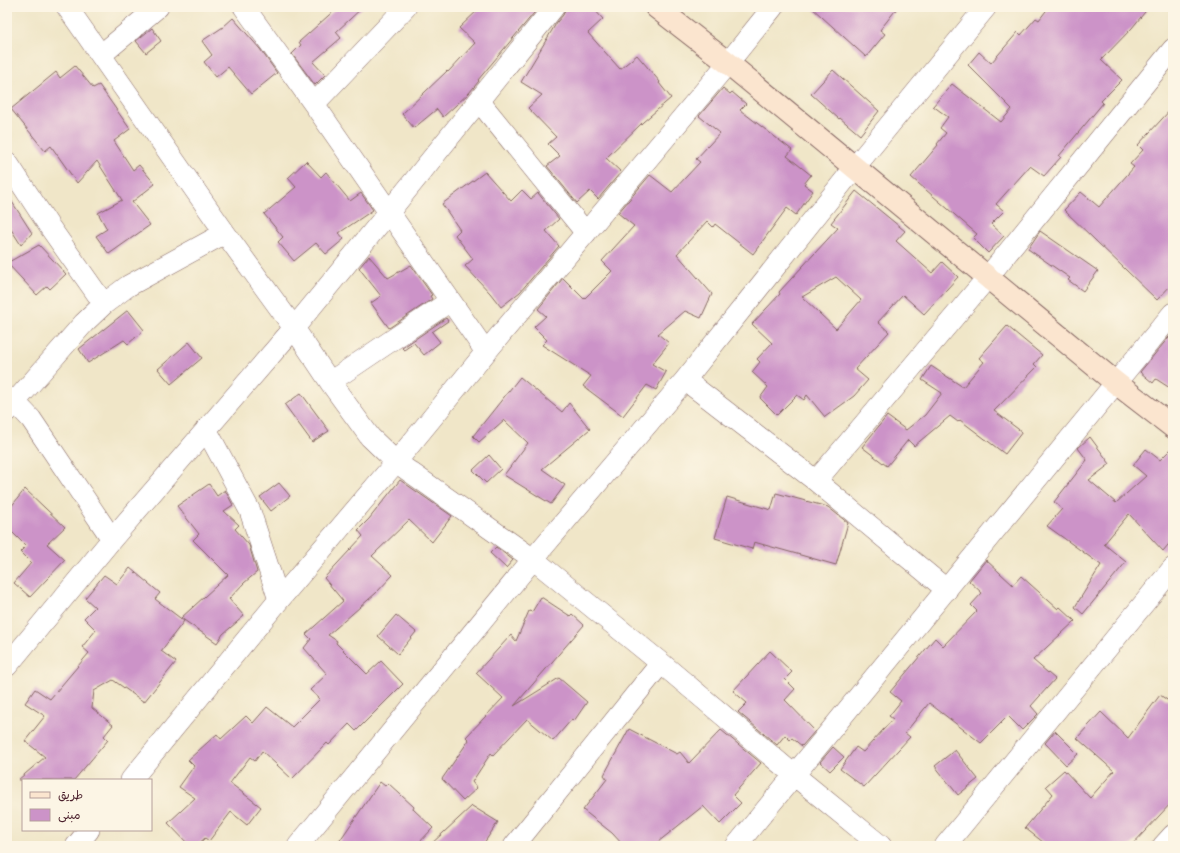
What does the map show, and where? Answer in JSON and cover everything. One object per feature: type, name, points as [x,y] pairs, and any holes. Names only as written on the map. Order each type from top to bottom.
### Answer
[{"type":"street","points":[[67,7],[370,437],[396,462],[533,559],[661,663],[881,846]]},
{"type":"street","points":[[101,55],[158,7]]},
{"type":"street","points":[[244,7],[314,104],[486,352]]},
{"type":"street","points":[[314,104],[406,7]]},
{"type":"street","points":[[7,666],[112,539],[294,328],[554,7]]},
{"type":"street","points":[[656,7],[728,63],[987,278],[1116,383],[1173,427]]},
{"type":"street","points":[[131,779],[728,63],[773,7]]},
{"type":"street","points":[[298,846],[533,559],[685,380],[855,167],[986,7]]},
{"type":"street","points":[[816,481],[987,278],[1173,49]]},
{"type":"street","points":[[479,101],[586,233]]},
{"type":"street","points":[[7,162],[49,226],[104,304]]},
{"type":"street","points":[[112,539],[31,419],[10,403],[84,322],[104,304],[128,286],[225,233]]},
{"type":"street","points":[[330,382],[450,300]]},
{"type":"street","points":[[736,846],[1173,313]]},
{"type":"street","points":[[685,380],[816,481],[947,590]]},
{"type":"street","points":[[206,429],[250,512],[279,600]]},
{"type":"street","points":[[945,846],[1173,568]]},
{"type":"street","points":[[514,846],[661,663]]},
{"type":"street","points":[[1163,846],[1173,835]]},
{"type":"building","points":[[338,7],[363,7],[336,32],[341,38],[313,62],[325,75],[315,85],[292,54],[301,45],[299,42]]},
{"type":"building","points":[[481,7],[539,7],[478,80],[479,81],[469,93],[443,117],[437,109],[414,128],[402,114],[447,71],[448,72],[475,43],[459,28]]},
{"type":"building","points":[[566,7],[592,7],[603,19],[588,33],[620,69],[637,55],[660,82],[659,83],[671,98],[643,122],[606,158],[621,172],[598,199],[590,191],[577,203],[547,166],[560,156],[548,144],[556,137],[528,108],[542,95],[521,82],[557,22],[563,15]]},
{"type":"building","points":[[811,7],[898,7],[880,30],[885,34],[866,57]]},
{"type":"building","points":[[1049,7],[1149,7],[1132,28],[1101,60],[1122,80],[1101,101],[1103,103],[1059,156],[1061,157],[1044,176],[1030,166],[996,204],[1004,211],[991,224],[1004,236],[988,253],[973,238],[977,234],[911,177],[938,145],[937,144],[946,133],[940,128],[948,117],[933,106],[952,84],[1001,122],[1012,109],[968,65],[979,52],[991,63],[1018,32],[1021,35],[1036,18],[1039,20]]},
{"type":"building","points":[[233,18],[260,49],[277,73],[251,94],[228,67],[216,77],[204,62],[212,55],[202,41],[223,27]]},
{"type":"building","points":[[152,28],[161,41],[146,53],[136,41]]},
{"type":"building","points":[[75,66],[93,88],[99,85],[130,129],[114,141],[133,170],[139,165],[155,184],[132,202],[150,225],[109,254],[96,236],[107,229],[98,213],[122,200],[97,161],[77,183],[51,146],[45,151],[11,109],[56,72],[60,78]]},
{"type":"building","points":[[833,70],[879,111],[860,135],[840,118],[839,119],[811,94]]},
{"type":"building","points":[[723,88],[730,94],[732,92],[746,104],[740,110],[792,150],[787,156],[811,175],[804,184],[813,191],[796,215],[787,208],[753,254],[715,224],[713,227],[707,221],[677,254],[712,294],[701,318],[685,311],[658,334],[669,343],[652,364],[666,372],[656,390],[647,385],[623,416],[583,386],[591,376],[542,345],[547,340],[534,327],[546,316],[538,309],[563,278],[584,299],[612,271],[602,261],[634,226],[618,213],[650,175],[672,192],[700,162],[696,159],[720,133],[699,116]]},
{"type":"building","points":[[1173,107],[1173,283],[1157,300],[1064,210],[1081,192],[1099,207],[1134,167],[1130,164],[1143,150],[1138,145]]},
{"type":"building","points":[[306,161],[321,177],[326,172],[350,201],[361,193],[373,210],[339,233],[344,239],[326,254],[316,243],[294,261],[278,242],[283,237],[264,214],[296,187],[288,178]]},
{"type":"building","points":[[485,172],[511,201],[522,190],[531,199],[538,193],[559,219],[546,231],[559,246],[520,292],[501,307],[465,266],[473,259],[455,235],[460,230],[442,204]]},
{"type":"building","points":[[856,191],[905,231],[896,241],[932,273],[942,262],[958,277],[924,314],[903,295],[878,322],[889,332],[855,369],[868,380],[854,396],[825,417],[807,395],[804,400],[797,395],[777,415],[760,398],[768,387],[752,372],[760,362],[757,359],[772,343],[752,324],[780,294],[779,292],[838,228],[831,223]],"holes":[[[836,277],[861,300],[836,329],[802,297]]]},
{"type":"building","points":[[7,194],[32,233],[21,245],[7,223]]},
{"type":"building","points":[[1040,231],[1098,271],[1083,291],[1068,280],[1070,278],[1028,249]]},
{"type":"building","points":[[39,245],[66,274],[50,289],[47,286],[37,295],[7,263]]},
{"type":"building","points":[[369,256],[388,278],[411,265],[432,295],[430,296],[432,299],[389,328],[371,303],[381,296],[359,268]]},
{"type":"building","points":[[128,310],[144,330],[128,344],[124,340],[88,363],[79,349]]},
{"type":"building","points":[[446,318],[448,321],[432,332],[440,342],[424,355],[414,343],[404,350],[402,348]]},
{"type":"building","points":[[1007,326],[1042,355],[1034,364],[1037,367],[994,411],[1022,432],[1005,454],[960,420],[958,422],[950,416],[914,446],[908,440],[887,466],[862,447],[887,416],[906,430],[925,415],[942,393],[922,380],[931,366],[963,387],[984,362],[979,358]]},
{"type":"building","points":[[1173,332],[1173,390],[1156,379],[1153,383],[1140,372]]},
{"type":"building","points":[[189,342],[202,358],[171,384],[158,369]]},
{"type":"building","points":[[520,377],[562,412],[569,403],[590,429],[542,469],[565,485],[551,504],[504,475],[528,443],[504,420],[479,442],[473,436]]},
{"type":"building","points":[[301,393],[329,431],[312,442],[285,405]]},
{"type":"building","points":[[1090,437],[1110,464],[1089,480],[1116,503],[1146,476],[1133,465],[1146,449],[1160,460],[1173,447],[1173,539],[1163,551],[1129,514],[1104,544],[1126,562],[1083,614],[1075,607],[1101,565],[1047,526],[1062,509],[1054,502],[1087,460],[1078,448]]},
{"type":"building","points":[[489,455],[501,469],[486,483],[473,470]]},
{"type":"building","points":[[400,480],[452,516],[432,542],[409,520],[372,556],[393,575],[376,593],[328,635],[337,641],[336,643],[367,674],[381,661],[403,684],[356,731],[349,724],[329,745],[327,743],[292,779],[262,751],[255,761],[250,757],[230,783],[261,807],[247,825],[231,812],[209,841],[205,838],[196,846],[190,846],[168,823],[195,798],[179,787],[194,766],[188,760],[217,734],[221,739],[246,716],[253,723],[267,707],[292,727],[320,699],[310,690],[327,674],[304,648],[311,639],[306,634],[343,601],[324,578],[363,536],[358,530],[369,519]]},
{"type":"building","points":[[279,483],[290,496],[271,511],[260,497]]},
{"type":"building","points":[[209,484],[217,496],[225,490],[233,505],[224,511],[239,525],[235,529],[249,545],[257,572],[229,599],[244,616],[223,634],[217,643],[181,618],[228,575],[193,540],[199,534],[177,506]]},
{"type":"building","points":[[25,489],[65,527],[47,544],[65,560],[30,597],[14,583],[31,563],[20,552],[26,546],[7,527],[7,512]]},
{"type":"building","points":[[776,493],[828,507],[848,523],[836,565],[754,542],[752,549],[715,538],[727,497],[771,510]]},
{"type":"building","points":[[496,547],[513,560],[506,568],[490,553]]},
{"type":"building","points":[[986,560],[1013,585],[1021,576],[1058,609],[1060,607],[1075,621],[1033,660],[1055,679],[1031,706],[1038,714],[1022,730],[1008,716],[981,743],[929,703],[905,733],[910,737],[864,787],[840,769],[856,747],[863,752],[893,719],[889,716],[901,701],[890,692],[935,638],[943,646],[977,611],[971,605],[982,593],[969,581]]},
{"type":"building","points":[[130,568],[160,593],[155,599],[184,621],[161,651],[176,662],[144,702],[113,680],[94,691],[92,708],[113,725],[104,736],[108,740],[75,779],[18,780],[45,757],[25,741],[45,716],[25,703],[35,689],[50,699],[89,653],[82,647],[96,630],[84,618],[95,607],[85,598],[104,575],[117,584]]},
{"type":"building","points":[[541,597],[570,616],[572,614],[584,625],[514,706],[559,678],[587,702],[574,721],[572,719],[553,741],[527,719],[493,755],[491,753],[472,782],[477,788],[463,801],[442,779],[469,740],[466,737],[503,698],[476,673],[511,635],[516,641],[529,611],[532,612]]},
{"type":"building","points":[[396,615],[416,632],[398,654],[378,636]]},
{"type":"building","points":[[770,651],[792,672],[785,679],[795,689],[785,700],[815,731],[802,746],[792,738],[790,740],[785,735],[777,745],[738,712],[747,703],[733,691]]},
{"type":"building","points":[[1160,695],[1173,704],[1173,801],[1131,846],[1048,846],[1025,828],[1053,794],[1046,786],[1064,770],[1090,798],[1114,771],[1077,738],[1101,712],[1128,738]]},
{"type":"building","points":[[629,729],[677,754],[680,752],[689,763],[721,730],[761,763],[733,795],[741,803],[720,824],[703,806],[653,846],[624,846],[612,833],[583,810],[607,779],[604,775]]},
{"type":"building","points":[[1055,731],[1078,754],[1066,765],[1045,743]]},
{"type":"building","points":[[833,747],[844,757],[830,771],[820,762]]},
{"type":"building","points":[[955,750],[978,779],[958,795],[935,766]]},
{"type":"building","points":[[380,782],[385,786],[388,783],[414,807],[413,809],[433,828],[416,846],[336,846]]},
{"type":"building","points":[[472,806],[498,822],[482,846],[429,846]]}]
